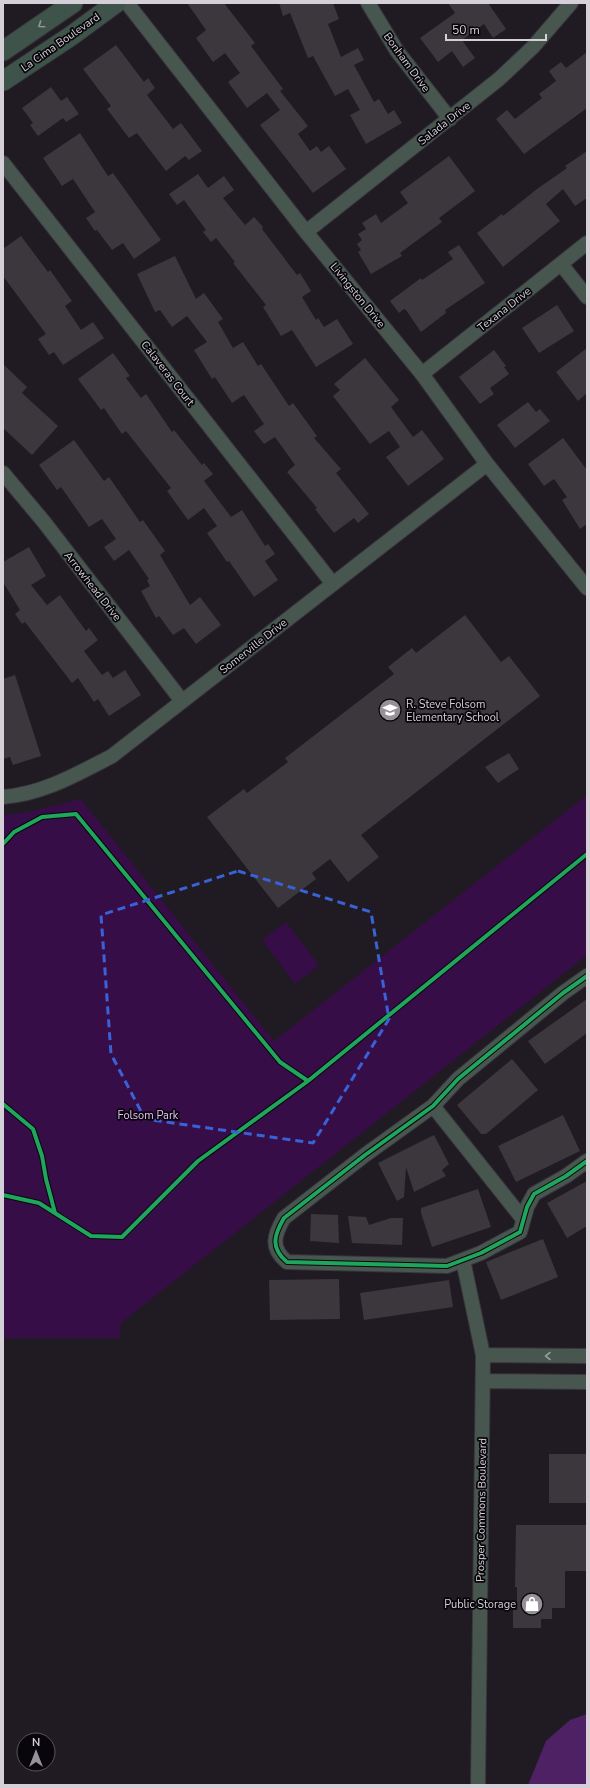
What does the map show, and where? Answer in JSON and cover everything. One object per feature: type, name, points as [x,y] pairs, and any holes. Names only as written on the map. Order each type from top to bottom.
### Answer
[{"type":"street","points":[[3,51],[73,3]]},
{"type":"street","name":"La Cima Boulevard","points":[[3,81],[71,36],[116,3]]},
{"type":"street","name":"Livingston Drive","points":[[127,3],[306,232],[422,374],[487,464],[587,588]]},
{"type":"street","name":"Bonham Drive","points":[[368,3],[397,51],[450,119]]},
{"type":"street","name":"Salada Drive","points":[[306,232],[450,119],[521,60],[549,30],[571,3]]},
{"type":"street","name":"Calaveras Court","points":[[3,163],[333,584]]},
{"type":"street","name":"Texana Drive","points":[[422,374],[587,243]]},
{"type":"street","points":[[561,264],[587,297]]},
{"type":"street","name":"Somerville Drive","points":[[3,797],[18,796],[62,783],[112,756],[487,464]]},
{"type":"street","name":"Arrowhead Drive","points":[[3,473],[44,522],[182,701]]},
{"type":"street","points":[[587,976],[563,993],[458,1079],[433,1106],[364,1155],[284,1218],[276,1232],[275,1241],[278,1255],[287,1262],[447,1266],[481,1253],[520,1232],[527,1207],[534,1194],[566,1176],[587,1160]]},
{"type":"street","points":[[433,1106],[523,1219]]},
{"type":"street","name":"Prosper Commons Boulevard","points":[[463,1260],[483,1355],[478,1785]]},
{"type":"street","points":[[483,1355],[587,1356]]},
{"type":"street","points":[[483,1381],[587,1382]]},
{"type":"highlighted area","points":[[238,871],[371,912],[389,1019],[313,1143],[145,1119],[111,1054],[101,915]]},
{"type":"green space","name":"Folsom Park","points":[[587,795],[587,955],[121,1323],[120,1338],[3,1338],[3,815],[28,812],[81,799],[274,1041]]},
{"type":"green space","points":[[286,922],[319,965],[295,984],[262,940]]},
{"type":"shaded area","points":[[587,1714],[587,1785],[528,1785],[546,1741],[570,1720]]},
{"type":"building","points":[[187,3],[224,3],[255,43],[251,46],[283,89],[280,91],[308,126],[298,134],[310,151],[317,146],[321,152],[329,146],[346,169],[313,193],[260,125],[280,110],[267,93],[247,108],[228,82],[240,73],[225,53],[213,62],[196,38],[206,30]]},
{"type":"building","points":[[279,3],[333,3],[339,19],[328,24],[341,57],[358,48],[364,60],[354,65],[374,102],[379,99],[388,114],[394,110],[402,123],[366,144],[350,115],[360,110],[348,89],[335,96],[313,56],[308,58],[290,13],[283,16]]},
{"type":"building","points":[[448,3],[488,3],[506,29],[493,38],[484,24],[462,40],[475,58],[463,67],[452,51],[438,62],[420,38],[455,13]]},
{"type":"building","points":[[116,45],[144,82],[148,78],[155,88],[147,95],[173,129],[181,123],[202,151],[189,160],[185,156],[166,171],[137,133],[129,138],[107,109],[111,106],[83,69]]},
{"type":"building","points":[[587,52],[587,108],[524,154],[496,119],[507,110],[515,119],[542,98],[539,94],[556,81],[549,71],[561,62],[566,68]]},
{"type":"building","points":[[51,87],[61,101],[67,97],[79,114],[66,122],[63,118],[38,136],[30,125],[33,123],[22,108]]},
{"type":"building","points":[[80,133],[108,176],[113,173],[161,240],[134,259],[123,243],[112,250],[97,230],[95,231],[86,218],[95,212],[73,179],[62,186],[43,158]]},
{"type":"building","points":[[587,151],[587,198],[575,206],[563,189],[546,204],[560,221],[503,267],[477,233],[502,214],[503,216],[567,168],[565,166]]},
{"type":"building","points":[[449,156],[475,191],[439,218],[442,222],[400,253],[402,256],[371,274],[358,252],[361,250],[357,244],[362,240],[358,234],[366,229],[362,223],[376,214],[381,223],[408,203],[400,192]]},
{"type":"building","points":[[198,174],[208,188],[224,176],[234,190],[223,198],[245,225],[254,217],[263,227],[262,229],[297,275],[300,273],[311,291],[302,297],[316,320],[318,318],[324,327],[337,319],[353,344],[316,367],[292,330],[281,336],[263,307],[266,305],[233,263],[235,262],[216,238],[211,242],[203,232],[206,230],[184,200],[177,205],[169,194]]},
{"type":"building","points":[[21,236],[48,272],[50,270],[72,301],[65,306],[81,330],[93,322],[104,338],[63,365],[54,352],[49,355],[38,339],[46,334],[3,276],[3,249]]},
{"type":"building","points":[[459,245],[485,283],[445,310],[446,313],[421,332],[406,310],[404,309],[399,313],[390,301],[421,278],[422,280],[453,259],[448,252]]},
{"type":"building","points":[[175,256],[196,299],[204,293],[223,319],[218,322],[233,348],[243,342],[258,366],[261,364],[289,406],[293,403],[317,436],[314,438],[341,469],[336,473],[369,514],[358,523],[354,518],[334,533],[315,509],[317,508],[287,472],[295,465],[275,437],[264,444],[254,431],[264,424],[244,395],[232,403],[215,377],[212,379],[194,350],[207,342],[187,316],[172,327],[160,310],[155,312],[137,274]]},
{"type":"building","points":[[557,305],[574,331],[539,353],[522,328]]},
{"type":"building","points":[[587,348],[587,393],[578,401],[556,372]]},
{"type":"building","points":[[494,350],[506,366],[504,367],[509,374],[490,388],[494,394],[480,404],[459,377]]},
{"type":"building","points":[[113,353],[130,376],[126,378],[141,398],[146,394],[172,432],[174,430],[202,465],[204,463],[213,474],[204,481],[231,517],[242,510],[265,546],[268,544],[275,554],[265,561],[278,580],[254,597],[207,533],[217,526],[204,508],[188,520],[167,491],[171,488],[126,431],[122,434],[104,408],[101,410],[78,379]]},
{"type":"building","points":[[365,358],[399,400],[391,407],[413,437],[422,430],[444,459],[408,486],[386,457],[400,447],[389,431],[370,444],[333,396],[340,390],[334,384]]},
{"type":"building","points":[[3,364],[27,387],[22,393],[58,426],[32,455],[3,428]]},
{"type":"building","points":[[528,402],[536,412],[540,409],[550,421],[515,448],[497,425]]},
{"type":"building","points":[[563,438],[587,470],[587,524],[580,529],[562,500],[567,497],[554,479],[544,486],[528,464]]},
{"type":"building","points":[[74,440],[104,481],[109,477],[140,522],[143,520],[165,551],[160,555],[190,605],[200,597],[221,625],[196,644],[184,628],[173,635],[159,616],[156,618],[141,591],[150,586],[147,580],[149,579],[129,550],[114,561],[104,547],[116,539],[102,519],[89,527],[61,487],[57,490],[39,465]]},
{"type":"building","points":[[29,547],[46,576],[31,585],[47,605],[60,595],[86,631],[89,628],[98,640],[84,651],[102,675],[108,671],[113,678],[125,670],[141,695],[109,716],[98,699],[94,702],[78,678],[72,683],[25,622],[22,624],[15,614],[20,610],[3,582],[3,562]]},
{"type":"building","points":[[465,615],[501,662],[509,656],[540,696],[361,835],[379,857],[348,882],[330,859],[312,873],[316,879],[278,908],[207,817],[244,789],[247,793],[288,762],[285,758],[394,674],[388,667],[412,648],[416,653]]},
{"type":"building","points":[[15,675],[41,756],[13,765],[10,757],[3,759],[3,679]]},
{"type":"building","points":[[509,753],[519,769],[498,783],[485,767]]},
{"type":"building","points":[[587,999],[587,1033],[545,1064],[528,1041]]},
{"type":"building","points":[[512,1059],[538,1090],[486,1134],[481,1134],[457,1105]]},
{"type":"building","points":[[563,1115],[580,1151],[516,1182],[498,1146]]},
{"type":"building","points":[[434,1135],[449,1164],[442,1170],[446,1176],[414,1192],[406,1167],[404,1197],[397,1201],[378,1163]]},
{"type":"building","points":[[587,1181],[587,1226],[567,1238],[547,1203]]},
{"type":"building","points":[[478,1189],[491,1227],[432,1247],[421,1213],[421,1208]]},
{"type":"building","points":[[311,1214],[338,1215],[339,1243],[310,1241]]},
{"type":"building","points":[[348,1216],[366,1217],[369,1225],[391,1218],[403,1218],[402,1245],[352,1243]]},
{"type":"building","points":[[543,1239],[558,1277],[501,1300],[486,1262]]},
{"type":"building","points":[[339,1279],[340,1319],[270,1320],[269,1280]]},
{"type":"building","points":[[449,1280],[453,1307],[364,1320],[360,1293]]},
{"type":"building","points":[[549,1454],[587,1454],[587,1503],[549,1503]]},
{"type":"building","points":[[516,1525],[587,1525],[587,1571],[565,1571],[565,1608],[552,1608],[552,1619],[541,1619],[541,1628],[513,1628],[513,1610],[517,1610],[517,1587],[515,1587]]},
{"type":"cycle path","points":[[3,844],[14,832],[42,817],[76,814],[280,1062],[308,1081]]},
{"type":"cycle path","points":[[3,1195],[39,1203],[91,1236],[122,1237],[198,1161],[308,1081],[587,854]]},
{"type":"cycle path","points":[[587,976],[563,993],[458,1079],[433,1106],[365,1155],[284,1218],[276,1236],[276,1246],[278,1252],[287,1262],[447,1266],[481,1253],[520,1232],[527,1207],[534,1194],[566,1176],[587,1161]]},
{"type":"cycle path","points":[[3,1104],[33,1129],[42,1156],[46,1179],[55,1213]]},
{"type":"place","name":"R. Steve Folsom Elementary School","points":[[390,710]]},
{"type":"place","name":"Public Storage","points":[[532,1604]]}]
